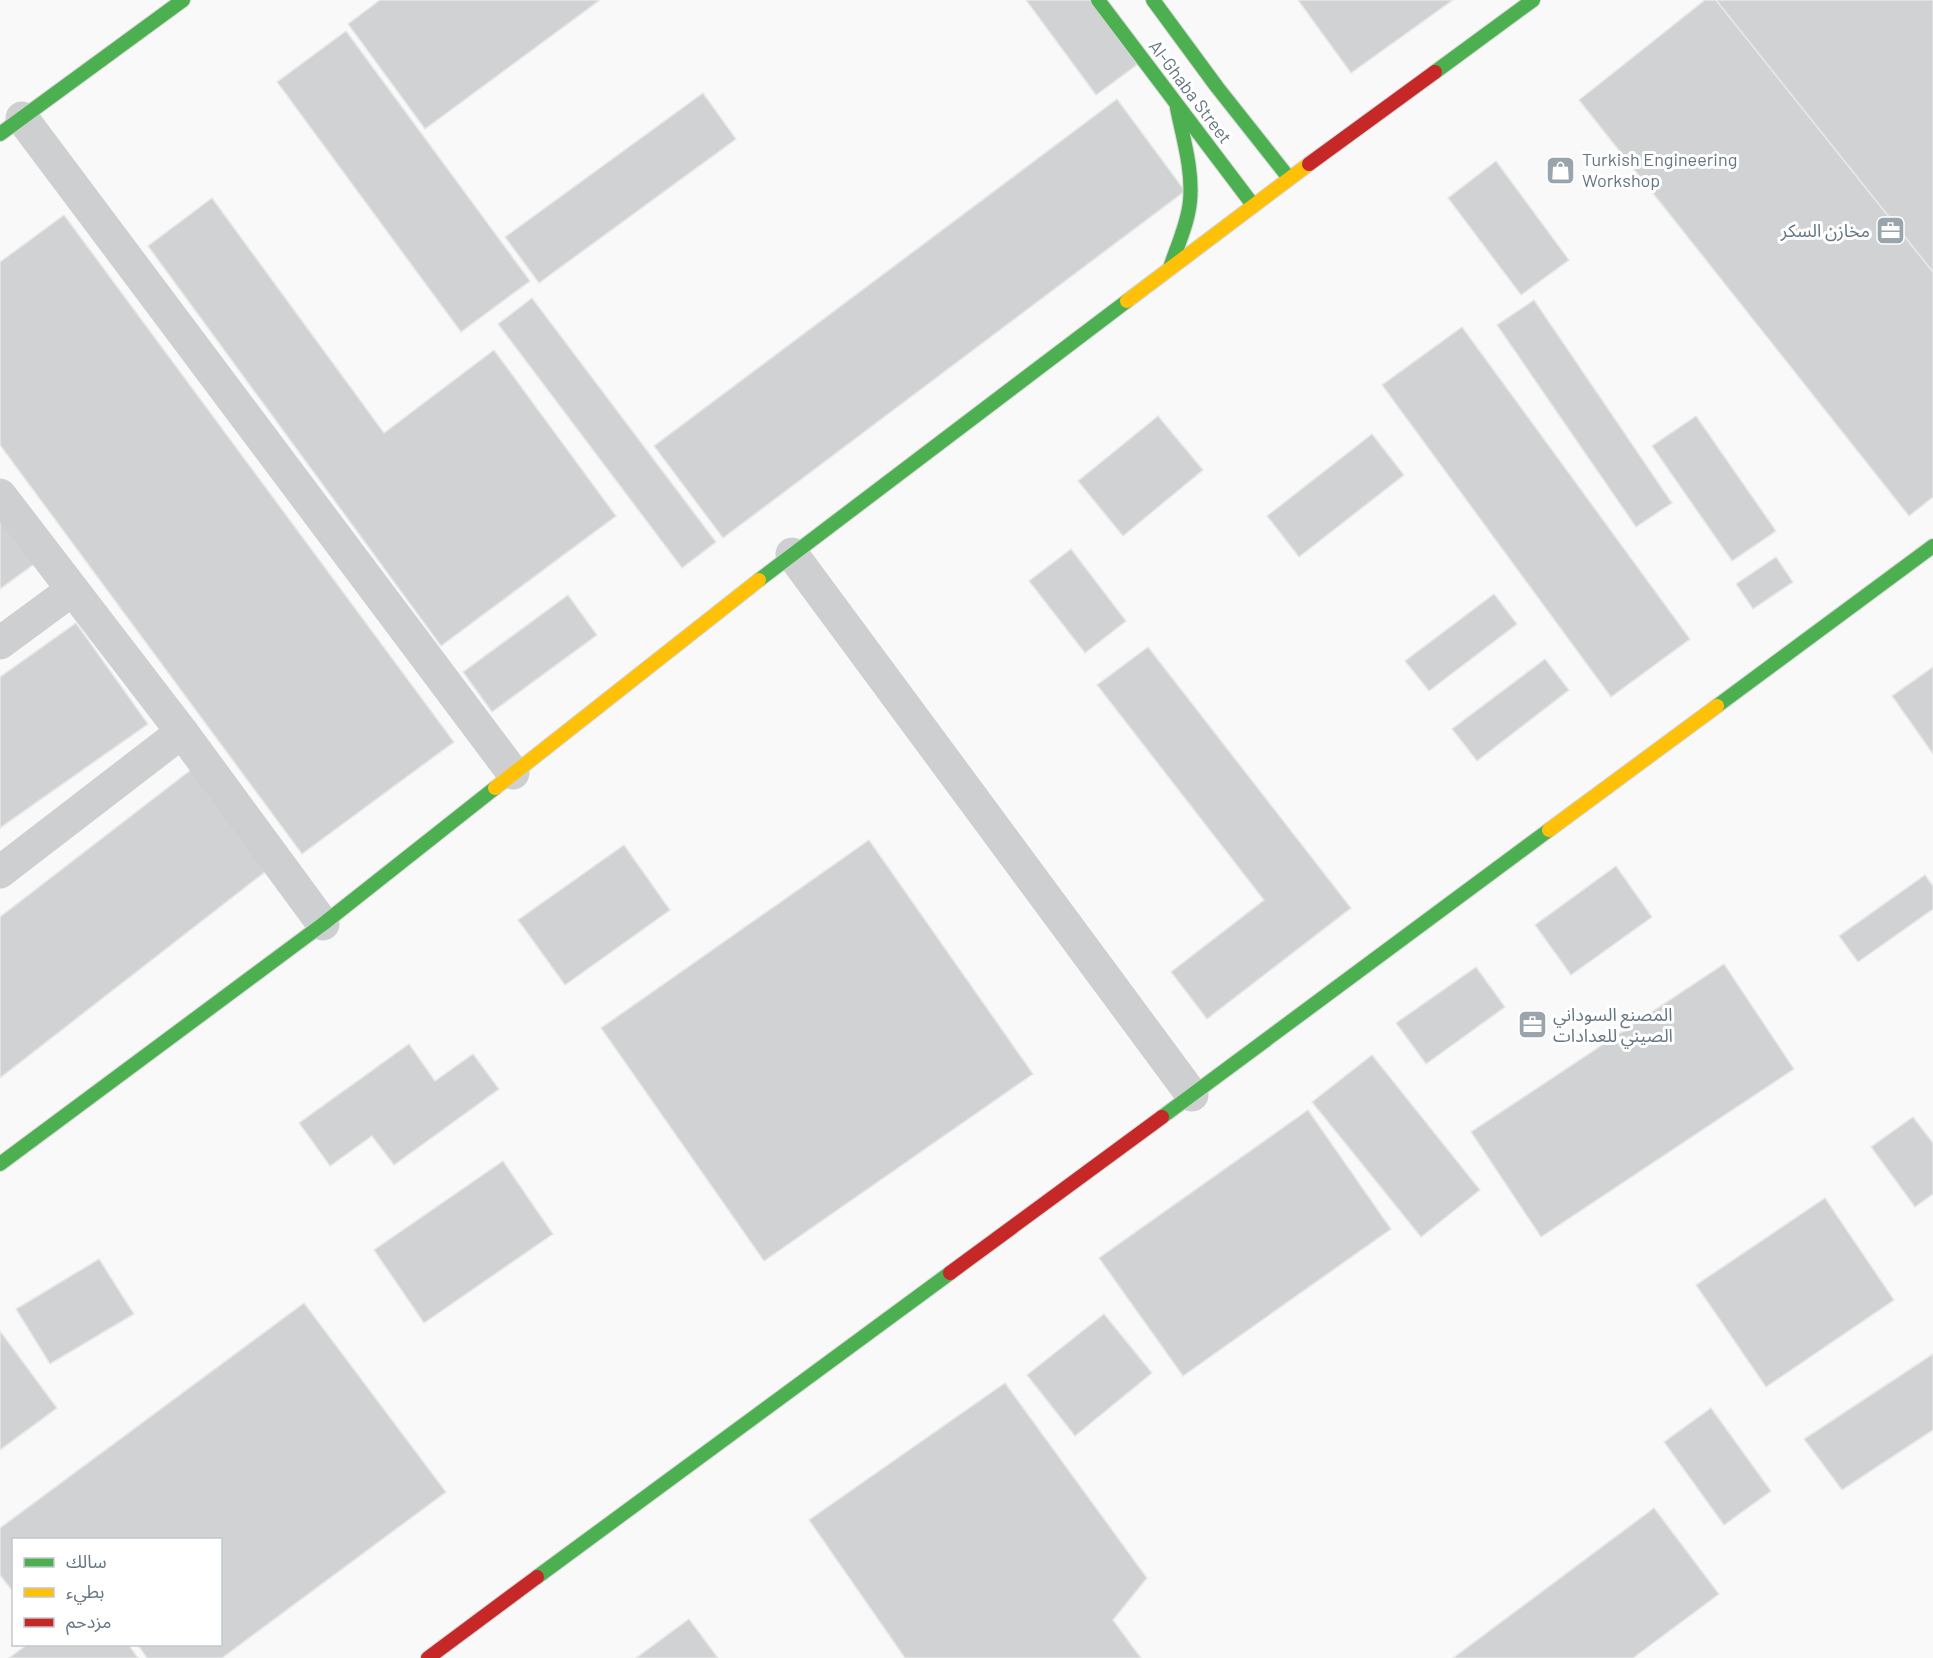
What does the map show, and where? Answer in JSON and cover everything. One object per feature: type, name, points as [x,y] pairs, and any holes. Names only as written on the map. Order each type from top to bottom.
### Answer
[{"type":"street","points":[[183,0],[11,126],[513,773]]},
{"type":"street","name":"Al-Ghaba Street","points":[[1098,0],[1253,205]]},
{"type":"street","name":"Al-Ghaba Street","points":[[1153,0],[1216,87],[1289,178]]},
{"type":"street","points":[[0,1164],[323,924],[792,554],[1289,178],[1533,0]]},
{"type":"street","points":[[1170,268],[1190,200],[1190,183],[1176,103]]},
{"type":"street","points":[[0,495],[182,732],[323,924]]},
{"type":"street","points":[[428,1658],[1933,546]]},
{"type":"street","points":[[792,554],[1192,1095]]},
{"type":"street","points":[[0,643],[72,590]]},
{"type":"street","points":[[0,872],[182,732]]},
{"type":"building","points":[[380,0],[600,0],[425,129],[348,24]]},
{"type":"building","points":[[1026,0],[1091,0],[1138,64],[1096,95]]},
{"type":"building","points":[[1298,0],[1453,0],[1351,73]]},
{"type":"building","points":[[1705,0],[1716,0],[1933,272],[1933,497],[1909,516],[1579,100]]},
{"type":"building","points":[[1716,0],[1933,0],[1933,272]]},
{"type":"building","points":[[346,31],[530,281],[461,332],[277,82]]},
{"type":"building","points":[[703,93],[736,139],[539,283],[505,237]]},
{"type":"building","points":[[1117,99],[1185,191],[723,538],[654,446]]},
{"type":"building","points":[[1496,161],[1569,260],[1521,295],[1448,198]]},
{"type":"building","points":[[212,198],[384,433],[494,350],[616,516],[441,646],[148,246]]},
{"type":"building","points":[[64,215],[454,742],[302,854],[0,445],[0,262]]},
{"type":"building","points":[[532,298],[716,542],[682,568],[498,324]]},
{"type":"building","points":[[1534,300],[1672,503],[1636,527],[1497,325]]},
{"type":"building","points":[[1462,327],[1690,639],[1611,697],[1382,385]]},
{"type":"building","points":[[1158,416],[1203,470],[1123,536],[1078,481]]},
{"type":"building","points":[[1696,416],[1776,531],[1732,561],[1652,446]]},
{"type":"building","points":[[1372,434],[1404,475],[1299,557],[1267,516]]},
{"type":"building","points":[[0,511],[37,562],[0,589]]},
{"type":"building","points":[[1071,549],[1126,621],[1085,653],[1029,581]]},
{"type":"building","points":[[1776,557],[1793,582],[1753,609],[1736,584]]},
{"type":"building","points":[[1494,594],[1517,624],[1429,691],[1405,661]]},
{"type":"building","points":[[568,595],[597,635],[492,712],[463,672]]},
{"type":"building","points":[[76,623],[148,724],[0,828],[0,677]]},
{"type":"building","points":[[1148,647],[1351,908],[1207,1019],[1171,972],[1264,900],[1097,685]]},
{"type":"building","points":[[1545,659],[1569,690],[1477,761],[1452,729]]},
{"type":"building","points":[[1933,667],[1933,754],[1892,696]]},
{"type":"building","points":[[192,769],[270,868],[0,1078],[0,917]]},
{"type":"building","points":[[869,840],[1033,1074],[764,1261],[601,1028]]},
{"type":"building","points":[[624,845],[670,910],[565,985],[518,920]]},
{"type":"building","points":[[1616,866],[1652,917],[1571,975],[1535,925]]},
{"type":"building","points":[[1925,875],[1933,886],[1933,909],[1858,962],[1839,936]]},
{"type":"building","points":[[1724,964],[1794,1069],[1541,1237],[1471,1132]]},
{"type":"building","points":[[1476,967],[1505,1007],[1426,1064],[1396,1023]]},
{"type":"building","points":[[409,1044],[435,1081],[473,1054],[499,1089],[394,1165],[372,1136],[330,1166],[299,1123]]},
{"type":"building","points":[[1372,1055],[1480,1190],[1421,1237],[1312,1102]]},
{"type":"building","points":[[1308,1110],[1391,1229],[1183,1376],[1099,1258]]},
{"type":"building","points":[[1913,1117],[1933,1143],[1933,1194],[1915,1207],[1871,1147]]},
{"type":"building","points":[[503,1161],[553,1234],[424,1323],[374,1250]]},
{"type":"building","points":[[1825,1198],[1894,1300],[1766,1387],[1696,1285]]},
{"type":"building","points":[[99,1259],[134,1314],[50,1364],[16,1309]]},
{"type":"building","points":[[304,1303],[446,1492],[222,1658],[147,1658],[138,1646],[222,1646],[222,1538],[12,1538],[12,1590],[0,1575],[0,1528]]},
{"type":"building","points":[[1104,1314],[1152,1373],[1075,1436],[1027,1375]]},
{"type":"building","points":[[0,1331],[57,1408],[0,1450]]},
{"type":"building","points":[[1933,1354],[1933,1430],[1842,1490],[1804,1439]]},
{"type":"building","points":[[1005,1383],[1147,1578],[1113,1620],[1141,1658],[905,1658],[809,1520]]},
{"type":"building","points":[[1711,1408],[1771,1491],[1724,1525],[1664,1442]]},
{"type":"building","points":[[1654,1508],[1719,1594],[1633,1658],[1453,1658]]},
{"type":"building","points":[[689,1619],[718,1658],[636,1658]]},
{"type":"building","points":[[25,1646],[129,1646],[138,1658],[9,1658]]},
{"type":"traffic: fast","points":[[0,134],[183,0]]},
{"type":"traffic: fast","points":[[1098,0],[1253,205]]},
{"type":"traffic: fast","points":[[1153,0],[1217,87],[1289,178]]},
{"type":"traffic: fast","points":[[1435,72],[1533,0]]},
{"type":"traffic: fast","points":[[1170,268],[1187,218],[1191,189],[1187,154],[1177,108]]},
{"type":"traffic: fast","points":[[759,580],[1127,301]]},
{"type":"traffic: fast","points":[[1717,706],[1933,546]]},
{"type":"traffic: fast","points":[[0,1164],[323,924],[495,788]]},
{"type":"traffic: fast","points":[[1162,1117],[1549,830]]},
{"type":"traffic: fast","points":[[537,1577],[950,1273]]},
{"type":"traffic: slow","points":[[1127,301],[1309,164]]},
{"type":"traffic: slow","points":[[495,788],[759,580]]},
{"type":"traffic: slow","points":[[1549,830],[1717,706]]},
{"type":"traffic: jam","points":[[1309,164],[1435,72]]},
{"type":"traffic: jam","points":[[950,1273],[1162,1117]]},
{"type":"traffic: jam","points":[[428,1658],[537,1577]]},
{"type":"place","name":"Turkish Engineering Workshop","points":[[1561,170]]},
{"type":"place","name":"مخازن السكر","points":[[1891,231]]},
{"type":"place","name":"المصنع السوداني الصيني للعدادات","points":[[1532,1025]]}]
